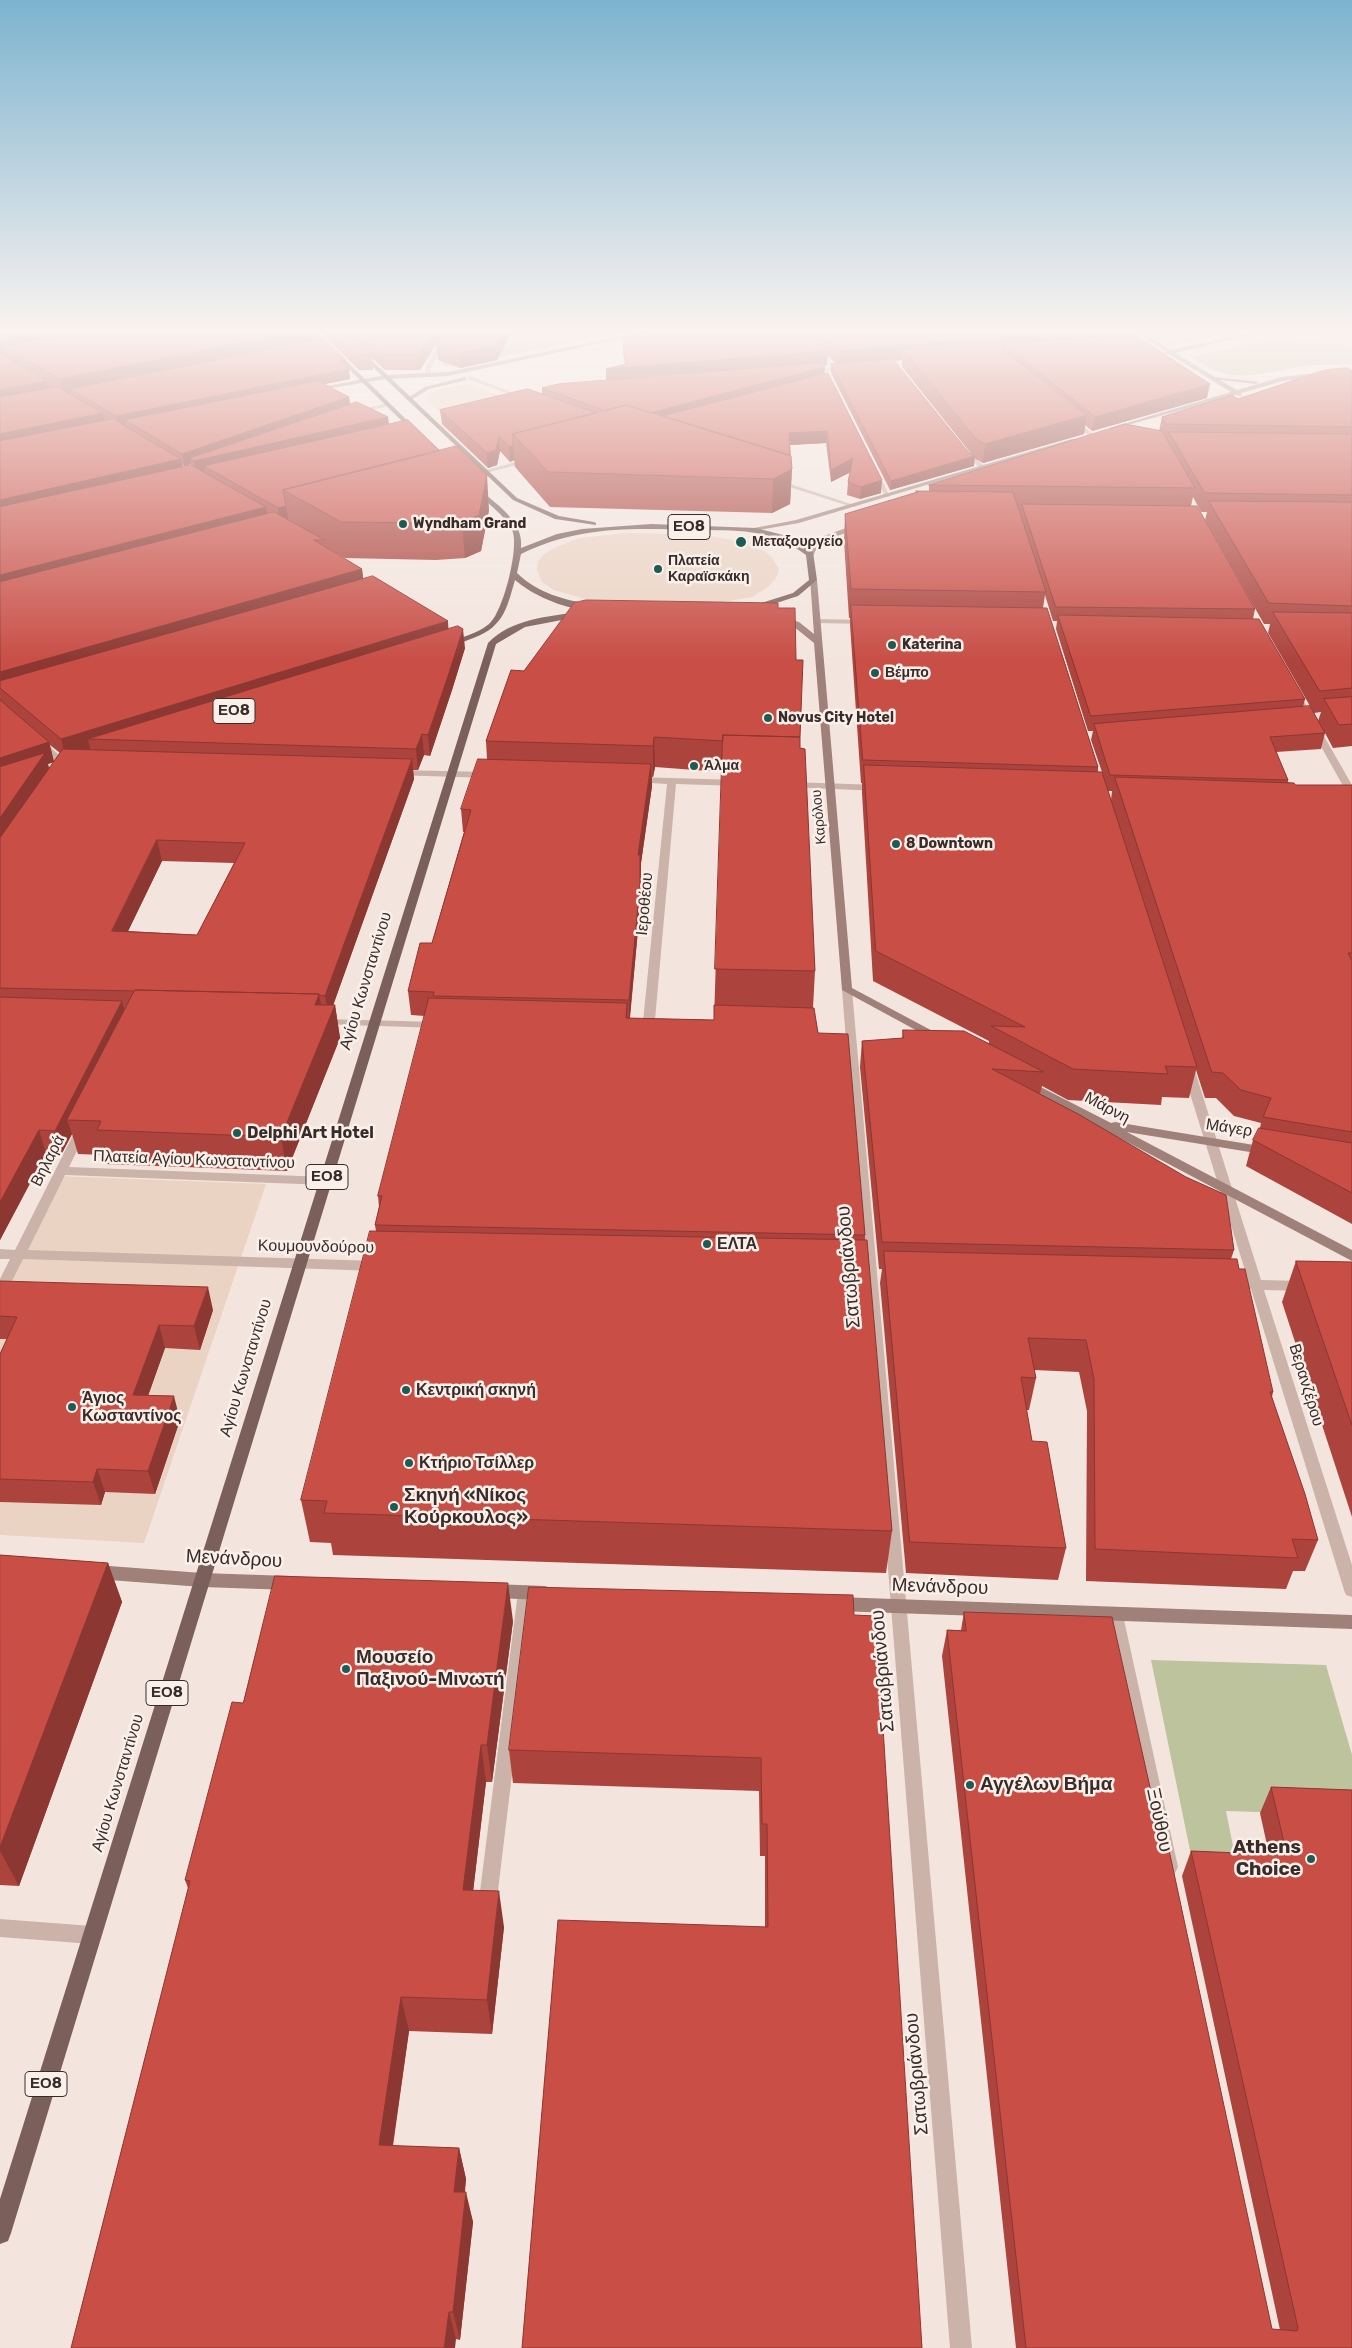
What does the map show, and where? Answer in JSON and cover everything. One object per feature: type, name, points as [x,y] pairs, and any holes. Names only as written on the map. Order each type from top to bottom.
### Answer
[{"type":"main road","name":"ΕΟ8","points":[[453,443],[482,472],[515,499],[537,511],[576,522],[624,526],[753,529],[785,538],[810,554]]},
{"type":"main road","points":[[753,529],[797,522],[1065,443]]},
{"type":"main road","points":[[439,647],[468,638],[495,623],[506,598],[513,574],[519,536],[512,524],[471,484]]},
{"type":"main road","points":[[818,642],[796,624],[748,611],[793,596],[807,588],[813,580],[810,554],[816,542],[871,522]]},
{"type":"main road","name":"ΕΟ8","points":[[516,554],[562,534],[624,526]]},
{"type":"main road","name":"Αγίου Κωνσταντίνου","points":[[0,2233],[492,643],[499,637],[523,625],[598,610],[548,598],[529,588],[513,574]]},
{"type":"main road","name":"Καρόλου","points":[[813,580],[847,990]]},
{"type":"main road","points":[[847,990],[952,1045]]},
{"type":"main road","name":"Μάρνη","points":[[1013,1077],[1352,1256]]},
{"type":"main road","name":"Μάγερ","points":[[1100,1123],[1129,1130],[1283,1153]]},
{"type":"main road","name":"Μενάνδρου","points":[[77,1571],[202,1580],[302,1584]]},
{"type":"main road","points":[[477,1590],[565,1594]]},
{"type":"main road","name":"Μενάνδρου","points":[[820,1604],[1352,1622]]},
{"type":"street","points":[[960,445],[972,460],[982,467]]},
{"type":"street","points":[[482,472],[536,458]]},
{"type":"street","points":[[872,466],[888,496]]},
{"type":"street","points":[[765,477],[854,506]]},
{"type":"street","points":[[816,621],[875,622]]},
{"type":"street","points":[[455,630],[468,638]]},
{"type":"street","points":[[1292,686],[1314,717],[1352,793]]},
{"type":"street","points":[[1300,718],[1314,717]]},
{"type":"street","points":[[34,737],[65,765]]},
{"type":"street","points":[[382,772],[499,776]]},
{"type":"street","points":[[624,780],[747,783]]},
{"type":"street","name":"Ιεροθέου","points":[[648,1031],[672,781]]},
{"type":"street","points":[[784,785],[892,788]]},
{"type":"street","name":"Σατωβριάνδου","points":[[847,990],[846,1036],[899,1607],[961,2348]]},
{"type":"street","points":[[308,1022],[455,1026]]},
{"type":"street","name":"Βερανζέρου","points":[[1184,1057],[1352,1590]]},
{"type":"street","name":"Βηλαρά","points":[[0,1292],[87,1120]]},
{"type":"street","name":"Πλατεία Αγίου Κωνσταντίνου","points":[[61,1171],[326,1181]]},
{"type":"street","name":"Κουμουνδούρου","points":[[0,1254],[389,1266]]},
{"type":"street","points":[[1218,1284],[1317,1286]]},
{"type":"street","points":[[487,1911],[526,1592]]},
{"type":"street","name":"Ξούθου","points":[[1116,1615],[1173,1888]]},
{"type":"street","points":[[0,1928],[92,1935]]},
{"type":"green space","points":[[1151,1660],[1326,1665],[1352,1755],[1352,1815],[1226,1811],[1235,1856],[1191,1855]]},
{"type":"shaded area","name":"Πλατεία Καραϊσκάκη","points":[[628,533],[704,535],[732,540],[766,552],[774,560],[779,570],[776,578],[768,587],[752,597],[710,604],[596,602],[554,590],[542,582],[537,570],[538,562],[543,555],[554,548],[579,538]]},
{"type":"shaded area","points":[[56,1176],[266,1184],[144,1543],[0,1535],[0,1285]]},
{"type":"building","points":[[0,443],[153,443],[181,459],[0,500]]},
{"type":"building","points":[[163,443],[215,443],[182,454]]},
{"type":"building","points":[[236,443],[275,443],[194,461],[190,458]]},
{"type":"building","points":[[308,443],[431,443],[440,451],[283,490],[286,506],[278,508],[204,466]]},
{"type":"building","points":[[476,443],[498,443],[496,450],[487,453]]},
{"type":"building","points":[[505,443],[513,443],[513,446],[509,447]]},
{"type":"building","points":[[521,443],[748,443],[791,456],[792,469],[773,479],[548,472]]},
{"type":"building","points":[[750,443],[789,443],[790,455]]},
{"type":"building","points":[[828,443],[863,443],[882,480],[861,487],[848,482],[853,458],[831,470]]},
{"type":"building","points":[[871,443],[961,443],[969,453],[975,456],[891,481]]},
{"type":"building","points":[[1065,443],[1169,443],[1195,488],[929,485]]},
{"type":"building","points":[[1175,443],[1352,443],[1352,495],[1205,493]]},
{"type":"building","points":[[457,446],[487,475],[479,515],[462,522],[341,522],[283,490]]},
{"type":"building","points":[[191,465],[266,507],[0,575],[0,507]]},
{"type":"building","points":[[916,491],[1013,492],[1046,592],[851,589],[845,514],[918,492]]},
{"type":"building","points":[[1209,501],[1352,502],[1352,606],[1269,603]]},
{"type":"building","points":[[1022,504],[1197,506],[1255,609],[1056,607]]},
{"type":"building","points":[[274,512],[325,540],[314,540],[362,569],[0,672],[0,582]]},
{"type":"building","points":[[373,576],[448,621],[61,739],[0,688],[0,681]]},
{"type":"building","points":[[586,600],[778,603],[778,608],[795,608],[796,660],[803,660],[800,737],[723,735],[723,741],[654,737],[653,746],[486,741],[511,670],[524,671],[574,603]]},
{"type":"building","points":[[851,605],[1047,608],[1098,767],[863,760]]},
{"type":"building","points":[[1273,612],[1352,613],[1352,688],[1320,691]]},
{"type":"building","points":[[1058,615],[1259,619],[1305,699],[1091,716]]},
{"type":"building","points":[[458,626],[463,629],[428,735],[422,734],[416,749],[88,739]]},
{"type":"building","points":[[1352,697],[1352,724],[1339,725],[1324,699]]},
{"type":"building","points":[[0,700],[49,742],[0,758]]},
{"type":"building","points":[[1310,706],[1325,733],[1270,737],[1288,780],[1110,775],[1094,724]]},
{"type":"building","points":[[723,735],[800,737],[800,748],[805,749],[815,971],[715,969]]},
{"type":"building","points":[[63,749],[412,759],[325,996],[319,994],[0,988],[0,838]],"holes":[[[157,840],[245,843],[197,935],[112,931]]]},
{"type":"building","points":[[45,753],[0,818],[0,767]]},
{"type":"building","points":[[478,759],[651,764],[638,855],[640,855],[640,885],[629,1000],[433,996],[434,992],[408,991],[420,943],[432,943],[471,810],[461,809]]},
{"type":"building","points":[[864,765],[1102,772],[1197,1067],[1165,1066],[1168,1074],[1073,1069],[991,1026],[1025,1027],[876,951]]},
{"type":"building","points":[[1115,777],[1294,783],[1295,785],[1352,785],[1352,953],[1348,953],[1352,961],[1352,1132],[1263,1117],[1271,1098],[1241,1090],[1223,1073],[1212,1072]]},
{"type":"building","points":[[135,990],[319,994],[315,1005],[335,1005],[281,1137],[97,1130],[101,1121],[67,1120]]},
{"type":"building","points":[[0,997],[122,1001],[55,1131],[39,1130],[0,1202]]},
{"type":"building","points":[[429,998],[627,1003],[626,1018],[714,1020],[714,1005],[814,1008],[818,1033],[848,1034],[865,1235],[375,1225],[382,1196],[378,1196]]},
{"type":"building","points":[[903,1030],[964,1031],[1044,1072],[992,1069],[1078,1114],[1186,1177],[1226,1195],[1234,1250],[882,1242],[862,1041],[903,1038]]},
{"type":"building","points":[[1259,1128],[1352,1143],[1352,1193],[1253,1140]]},
{"type":"building","points":[[370,1231],[867,1240],[892,1531],[324,1513],[327,1501],[301,1500]]},
{"type":"building","points":[[884,1251],[1237,1259],[1239,1269],[1245,1269],[1273,1392],[1270,1392],[1305,1494],[1318,1540],[1292,1539],[1298,1558],[1095,1549],[1094,1379],[1086,1340],[1028,1338],[1036,1378],[1021,1377],[1032,1441],[1047,1442],[1066,1548],[910,1542]]},
{"type":"building","points":[[1296,1261],[1352,1262],[1352,1425]]},
{"type":"building","name":"Άγιος Κωσταντίνος","points":[[0,1281],[208,1287],[194,1326],[159,1325],[133,1395],[174,1396],[148,1471],[97,1469],[93,1482],[0,1479],[0,1354],[17,1317],[0,1316]]},
{"type":"building","points":[[0,1555],[108,1563],[0,1847]]},
{"type":"building","points":[[275,1576],[508,1583],[487,1745],[481,1745],[463,1890],[499,1891],[487,2000],[401,1997],[379,2145],[459,2148],[454,2192],[466,2192],[453,2312],[449,2312],[444,2348],[71,2348],[190,1881],[185,1880],[232,1702],[243,1703]]},
{"type":"building","points":[[529,1587],[853,1595],[854,1615],[876,1616],[922,2348],[522,2348],[558,1920],[768,1927],[767,1824],[762,1824],[761,1758],[509,1750]]},
{"type":"building","points":[[964,1612],[1112,1617],[1164,1850],[1169,1850],[1272,2329],[1297,2331],[1298,2328],[1191,1851],[1287,1855],[1271,1787],[1352,1790],[1352,2348],[1026,2348],[947,1630],[966,1631]]},
{"type":"place","name":"Wyndham Grand","points":[[403,524]]},
{"type":"place","name":"Μεταξουργείο","points":[[741,542]]},
{"type":"place","name":"Πλατεία Καραϊσκάκη","points":[[658,569]]},
{"type":"place","name":"Katerina","points":[[892,645]]},
{"type":"place","name":"Βέμπο","points":[[875,673]]},
{"type":"place","name":"Novus City Hotel","points":[[768,718]]},
{"type":"place","name":"Άλμα","points":[[694,766]]},
{"type":"place","name":"8 Downtown","points":[[896,844]]},
{"type":"place","name":"Delphi Art Hotel","points":[[237,1133]]},
{"type":"place","name":"ΕΛΤΑ","points":[[707,1244]]},
{"type":"place","name":"Κεντρική σκηνή","points":[[406,1390]]},
{"type":"place","name":"Άγιος Κωσταντίνος","points":[[72,1407]]},
{"type":"place","name":"Κτήριο Τσίλλερ","points":[[409,1463]]},
{"type":"place","name":"Σκηνή «Νίκος Κούρκουλος»","points":[[394,1507]]},
{"type":"place","name":"Μουσείο Παξινού-Μινωτή","points":[[346,1669]]},
{"type":"place","name":"Αγγέλων Βήμα","points":[[970,1785]]},
{"type":"place","name":"Athens Choice","points":[[1311,1859]]}]
